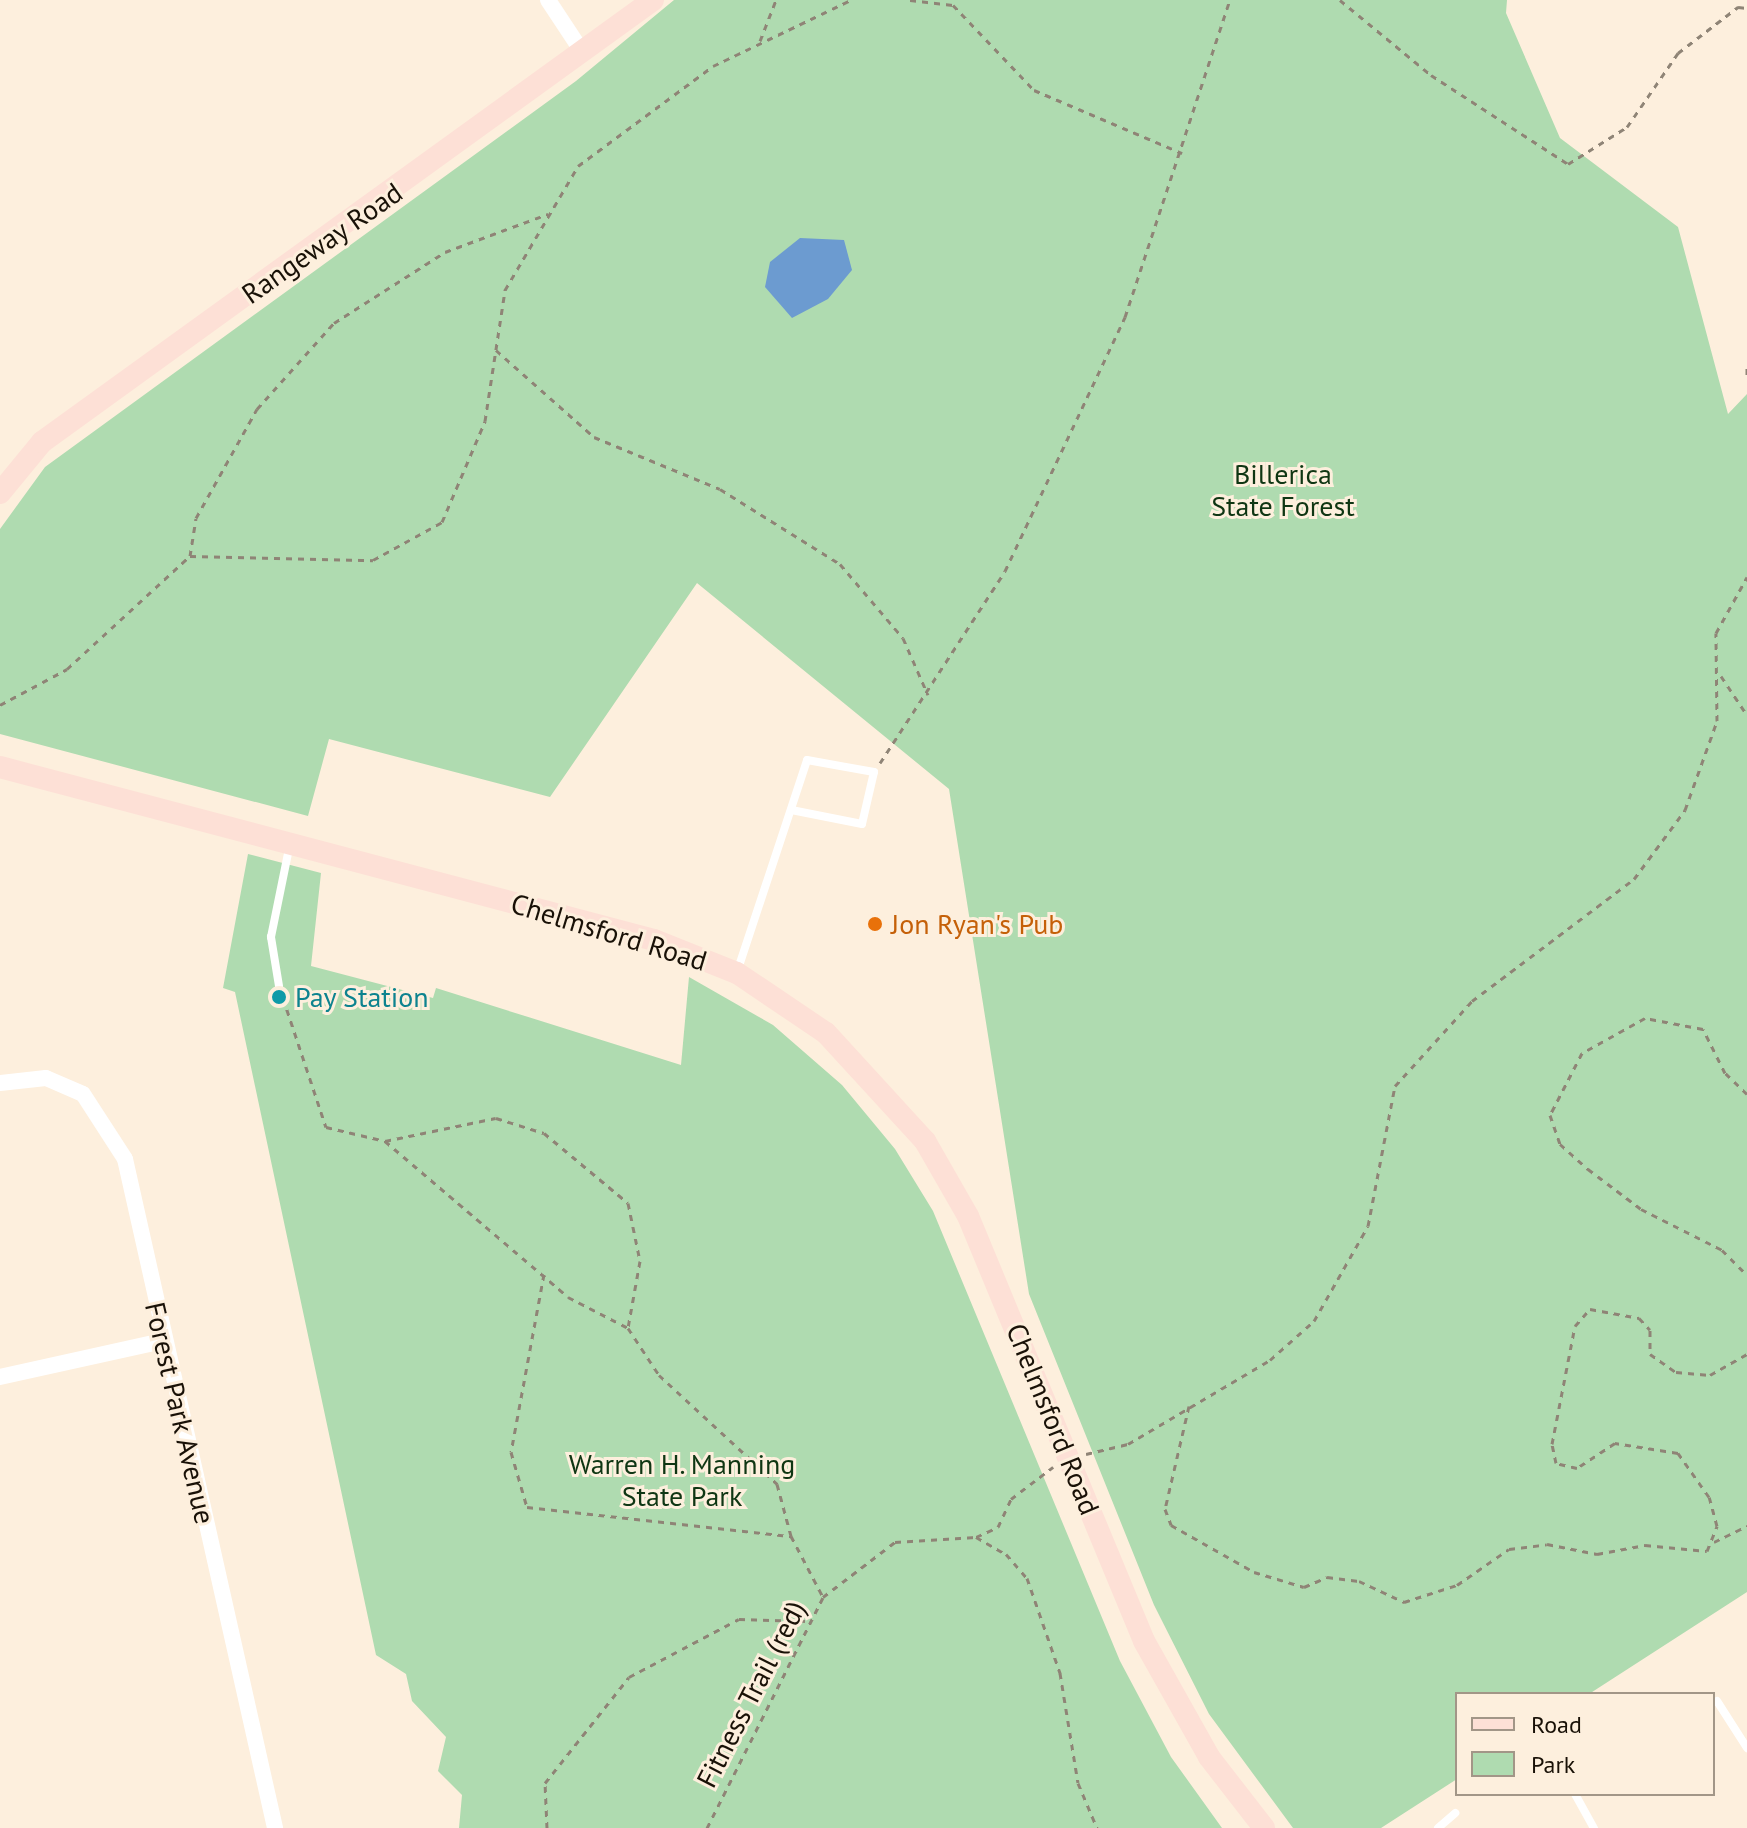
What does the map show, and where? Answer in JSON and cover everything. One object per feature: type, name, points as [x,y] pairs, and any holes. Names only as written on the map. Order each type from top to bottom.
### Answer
[{"type":"main road","name":"Rangeway Road","points":[[0,493],[54,432],[653,0]]},
{"type":"main road","name":"Chelmsford Road","points":[[0,767],[654,940],[737,973],[826,1033],[925,1141],[968,1216],[1176,1704],[1264,1828]]},
{"type":"street","points":[[548,0],[583,53]]},
{"type":"street","name":"Forest Park Avenue","points":[[0,1083],[46,1078],[65,1083],[109,1127],[125,1159],[162,1341],[275,1828]]},
{"type":"street","points":[[0,1377],[162,1341]]},
{"type":"lane","points":[[737,973],[807,760],[874,772],[862,824],[791,810]]},
{"type":"lane","points":[[279,986],[271,937],[290,844]]},
{"type":"lane","points":[[1717,1701],[1747,1748]]},
{"type":"lane","points":[[1576,1796],[1594,1828]]},
{"type":"lane","points":[[1438,1828],[1455,1813]]},
{"type":"path","points":[[759,44],[776,0]]},
{"type":"path","points":[[190,556],[373,560],[442,522],[485,421],[505,290],[578,166],[713,66],[851,0]]},
{"type":"path","points":[[910,0],[953,5],[1034,90],[1182,153]]},
{"type":"path","points":[[874,772],[929,696],[1005,571],[1125,317],[1182,153],[1230,0]]},
{"type":"path","points":[[1340,0],[1431,75],[1568,164],[1627,127],[1678,53],[1738,7],[1747,8]]},
{"type":"path","points":[[1734,0],[1738,7]]},
{"type":"path","points":[[0,705],[67,669],[190,556],[196,518],[257,409],[334,323],[445,252],[550,213]]},
{"type":"path","points":[[496,350],[594,437],[720,489],[840,564],[903,638],[929,696]]},
{"type":"path","points":[[1747,368],[1747,375]]},
{"type":"path","points":[[976,1537],[998,1527],[1011,1499],[1039,1473],[1069,1459],[1128,1444],[1293,1344],[1335,1291],[1377,1201],[1395,1086],[1472,1001],[1634,879],[1685,810],[1717,721],[1719,668],[1716,633],[1747,577]]},
{"type":"path","points":[[1719,668],[1725,690],[1747,715]]},
{"type":"path","points":[[279,986],[326,1127],[385,1141],[496,1118],[544,1133],[628,1203],[640,1261],[628,1328]]},
{"type":"path","points":[[1747,1094],[1725,1073],[1703,1029],[1645,1018],[1582,1053],[1550,1115],[1560,1144],[1588,1169],[1641,1209],[1722,1250],[1747,1275]]},
{"type":"path","points":[[385,1141],[544,1273],[568,1297],[628,1328],[659,1375],[777,1484],[791,1536],[823,1597]]},
{"type":"path","points":[[544,1273],[511,1452],[527,1507],[791,1536]]},
{"type":"path","points":[[1714,1542],[1709,1497],[1678,1453],[1615,1443],[1577,1468],[1556,1463],[1552,1444],[1575,1326],[1590,1309],[1639,1318],[1650,1330],[1650,1354],[1676,1372],[1710,1375],[1747,1354]]},
{"type":"path","points":[[1189,1406],[1167,1521],[1235,1563],[1304,1587],[1327,1577],[1359,1581],[1404,1602],[1457,1585],[1509,1549],[1547,1544],[1597,1554],[1645,1545],[1690,1553],[1747,1526]]},
{"type":"path","points":[[976,1537],[1006,1554],[1027,1578],[1060,1673],[1078,1783],[1097,1828]]},
{"type":"path","name":"Fitness Trail (red)","points":[[707,1828],[808,1621],[823,1597],[895,1542],[976,1537]]},
{"type":"path","points":[[547,1828],[545,1783],[629,1677],[739,1619],[808,1621]]},
{"type":"green space","name":"Billerica State Forest","points":[[674,0],[1507,0],[1506,13],[1560,138],[1678,227],[1728,414],[1747,394],[1747,1592],[1592,1692],[1455,1692],[1455,1780],[1381,1828],[1293,1828],[1209,1714],[1154,1605],[1029,1294],[949,789],[697,583],[550,797],[329,739],[308,816],[0,734],[0,529],[45,467],[576,81]]},
{"type":"green space","name":"Warren H. Manning State Park","points":[[248,854],[321,873],[311,966],[433,998],[436,988],[681,1065],[689,977],[773,1025],[842,1085],[895,1149],[933,1211],[1120,1661],[1171,1757],[1222,1828],[459,1828],[462,1795],[438,1771],[446,1737],[412,1701],[406,1674],[376,1655],[235,992],[223,988]]},
{"type":"water","points":[[800,238],[844,240],[852,270],[828,299],[792,318],[765,287],[770,262]]},
{"type":"place","name":"Jon Ryan's Pub","points":[[875,924]]},
{"type":"place","name":"Pay Station","points":[[279,997]]}]
